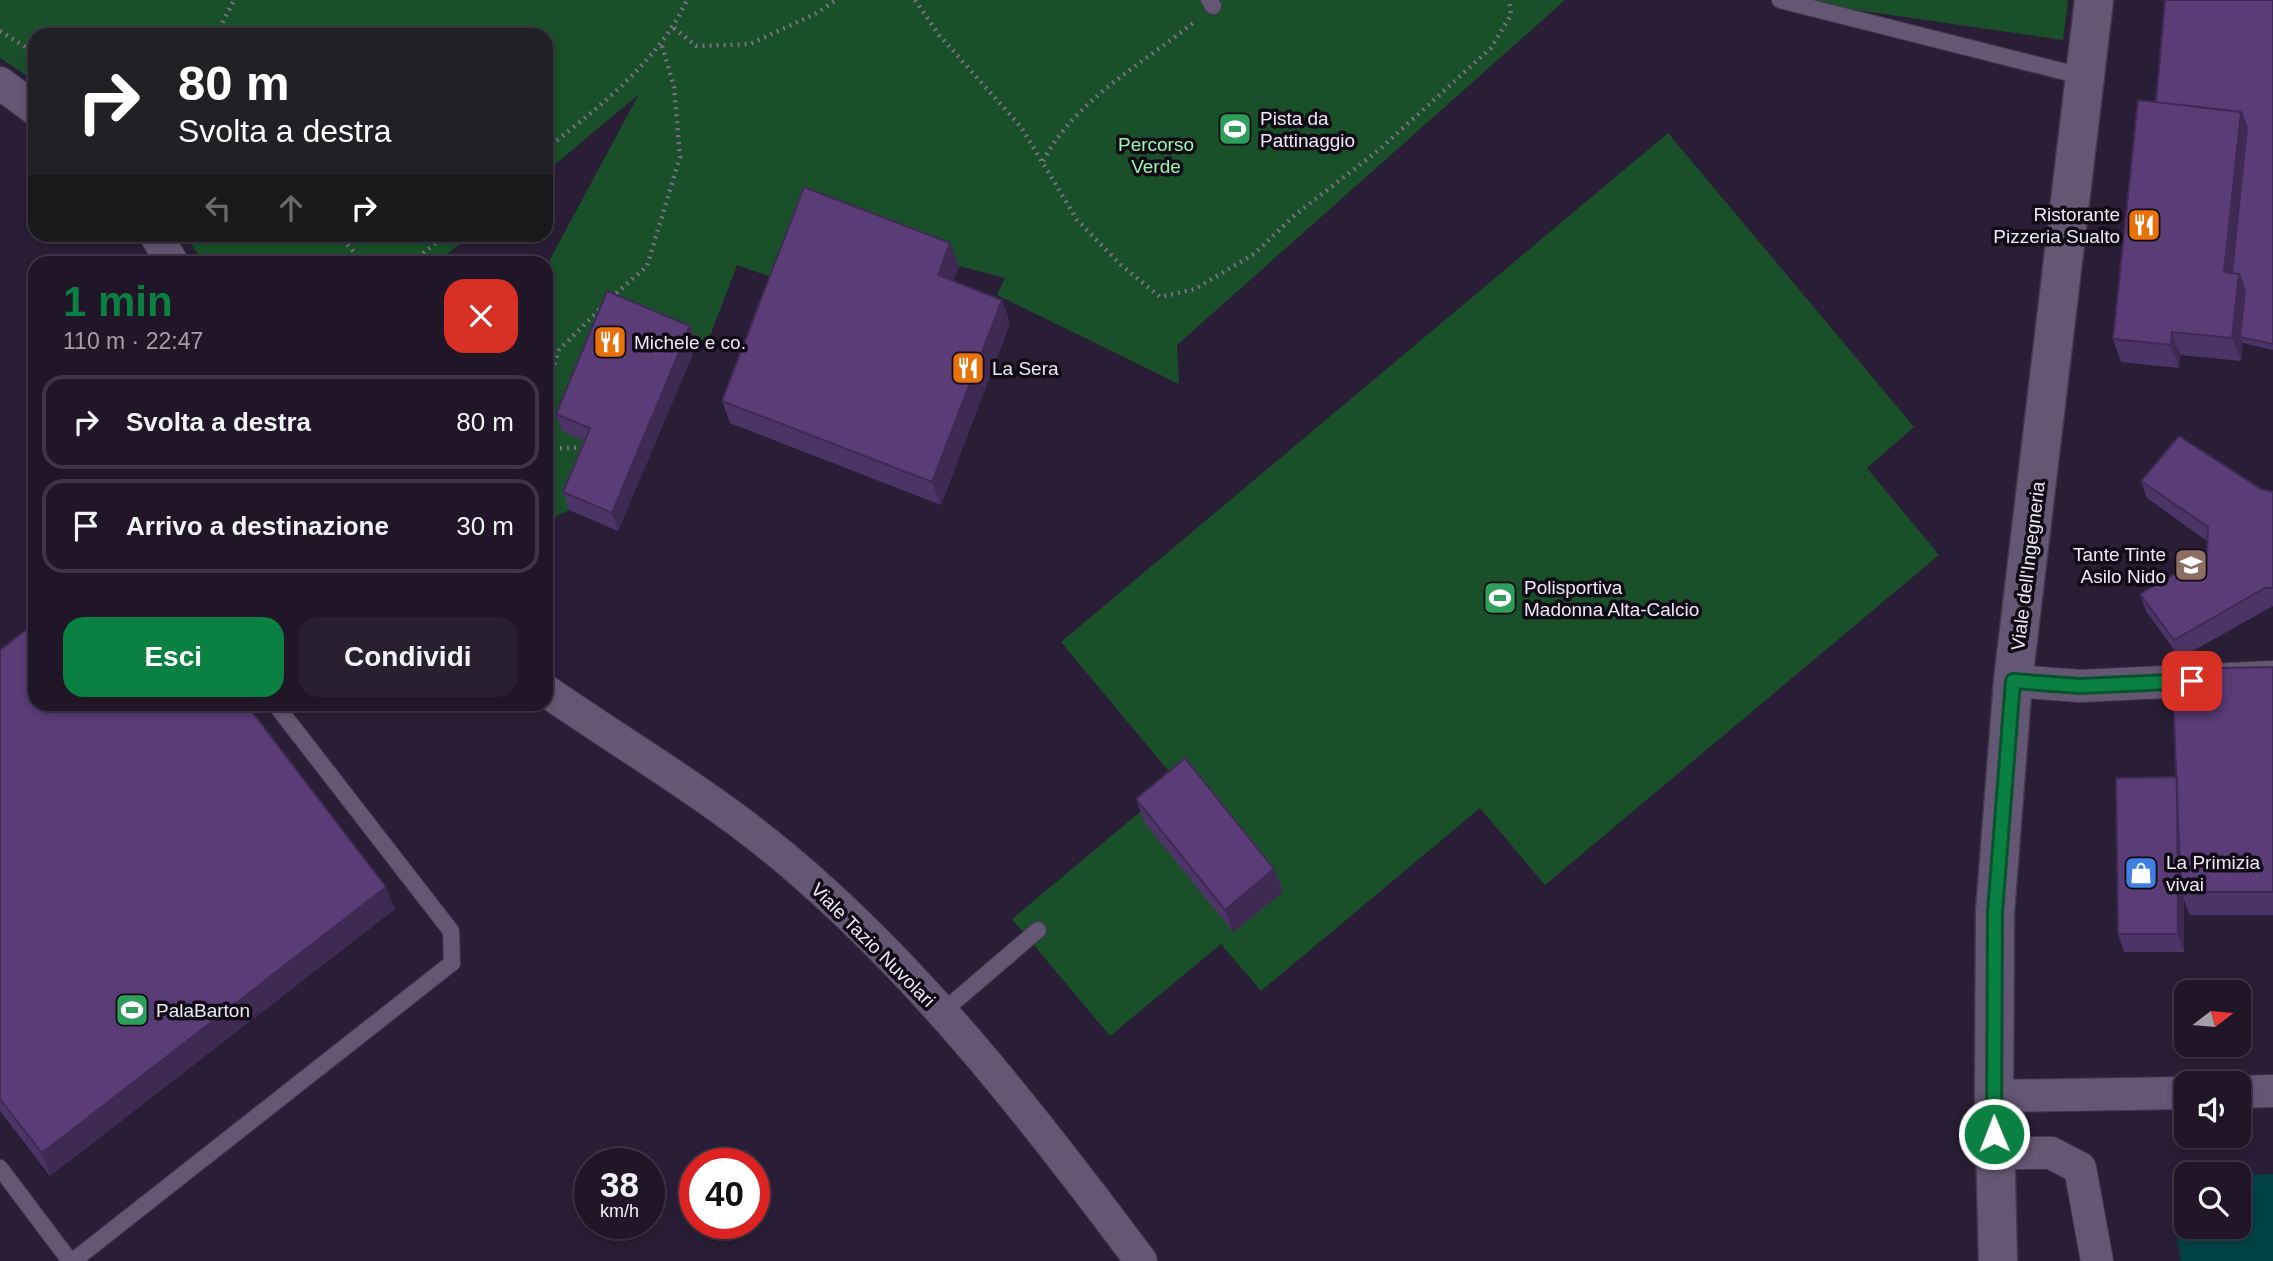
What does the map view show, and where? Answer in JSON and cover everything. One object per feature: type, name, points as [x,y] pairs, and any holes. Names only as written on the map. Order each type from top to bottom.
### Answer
[{"type":"street","name":"Viale dell'Ingegneria","points":[[1998,1261],[1994,1153],[1995,912],[2013,681],[2094,0]]},
{"type":"street","points":[[0,83],[28,104]]},
{"type":"street","points":[[2013,681],[2080,686],[2273,677]]},
{"type":"street","name":"Viale Tazio Nuvolari","points":[[553,696],[717,806],[784,857],[853,919],[941,1013],[1072,1168],[1141,1261]]},
{"type":"street","points":[[2251,1092],[2273,1091]]},
{"type":"street","points":[[1994,1096],[2174,1093]]},
{"type":"street","points":[[1994,1153],[2051,1153],[2080,1168],[2097,1261]]},
{"type":"lane","points":[[1780,0],[2085,77]]},
{"type":"lane","points":[[0,1168],[72,1261],[452,963],[451,931],[280,711]]},
{"type":"lane","points":[[941,1013],[1038,930]]},
{"type":"path","points":[[219,28],[233,0]]},
{"type":"path","points":[[553,143],[607,100],[674,29],[687,0]]},
{"type":"path","points":[[674,29],[696,46],[750,44],[815,14],[836,0]]},
{"type":"path","points":[[915,0],[939,36],[1021,127],[1077,220],[1160,297],[1195,289],[1254,254],[1295,215],[1380,149],[1463,76],[1498,37],[1511,15],[1509,0]]},
{"type":"path","points":[[1042,162],[1058,134],[1107,85],[1211,3]]},
{"type":"path","points":[[0,31],[28,49]]},
{"type":"path","points":[[553,369],[559,350],[647,266],[680,157],[674,87],[661,42]]},
{"type":"path","points":[[345,242],[358,256]]},
{"type":"path","points":[[420,256],[437,242]]},
{"type":"path","points":[[553,449],[596,446]]},
{"type":"green space","name":"Percorso Verde","points":[[0,0],[1565,0],[1177,345],[1179,384],[997,295],[1005,278],[959,266],[785,282],[737,265],[708,341],[697,344],[609,301],[596,446],[569,510],[553,518],[552,256],[639,94],[553,166],[553,28],[28,28],[28,76],[0,58]]},
{"type":"green space","points":[[1788,0],[2068,0],[2063,40]]},
{"type":"green space","name":"Polisportiva Madonna Alta-Calcio","points":[[1668,133],[1914,427],[1867,468],[1939,555],[1545,885],[1480,808],[1261,991],[1221,944],[1110,1036],[1012,919],[1177,781],[1061,642]]},
{"type":"green space","points":[[190,242],[462,242],[445,256],[199,256]]},
{"type":"shaded area","points":[[2273,1174],[2273,1261],[2181,1261],[2177,1239],[2251,1239],[2251,1175]]},
{"type":"building","points":[[2165,0],[2273,0],[2273,344],[2240,337],[2245,291],[2239,274],[2232,273],[2247,128],[2241,112],[2156,102]]},
{"type":"building","points":[[2138,100],[2241,112],[2224,272],[2239,274],[2232,338],[2172,332],[2171,345],[2113,339]]},
{"type":"building","points":[[804,187],[950,243],[938,275],[1002,300],[932,482],[722,401]]},
{"type":"building","points":[[607,291],[690,326],[612,513],[563,492],[590,428],[556,414]]},
{"type":"building","points":[[2179,436],[2261,489],[2273,492],[2273,588],[2265,588],[2174,640],[2140,594],[2207,555],[2208,527],[2141,481]]},
{"type":"building","name":"PalaBarton","points":[[28,628],[28,711],[251,711],[386,887],[42,1153],[0,1099],[0,650]]},
{"type":"building","points":[[2273,667],[2273,892],[2181,892],[2172,669]]},
{"type":"building","points":[[1185,758],[1274,869],[1225,910],[1136,799]]},
{"type":"building","points":[[2177,777],[2178,934],[2118,934],[2116,778]]},
{"type":"place","name":"Pista da Pattinaggio","points":[[1235,129]]},
{"type":"place","name":"Ristorante Pizzeria Sualto","points":[[2144,225]]},
{"type":"place","name":"Michele e co.","points":[[610,342]]},
{"type":"place","name":"La Sera","points":[[968,368]]},
{"type":"place","name":"Tante Tinte Asilo Nido","points":[[2191,565]]},
{"type":"place","name":"Polisportiva Madonna Alta-Calcio","points":[[1500,598]]},
{"type":"place","name":"La Primizia vivai","points":[[2141,873]]},
{"type":"place","name":"PalaBarton","points":[[132,1010]]},
{"type":"route","points":[[1994,1134],[1995,912],[2013,681],[2080,686],[2192,681]]}]
